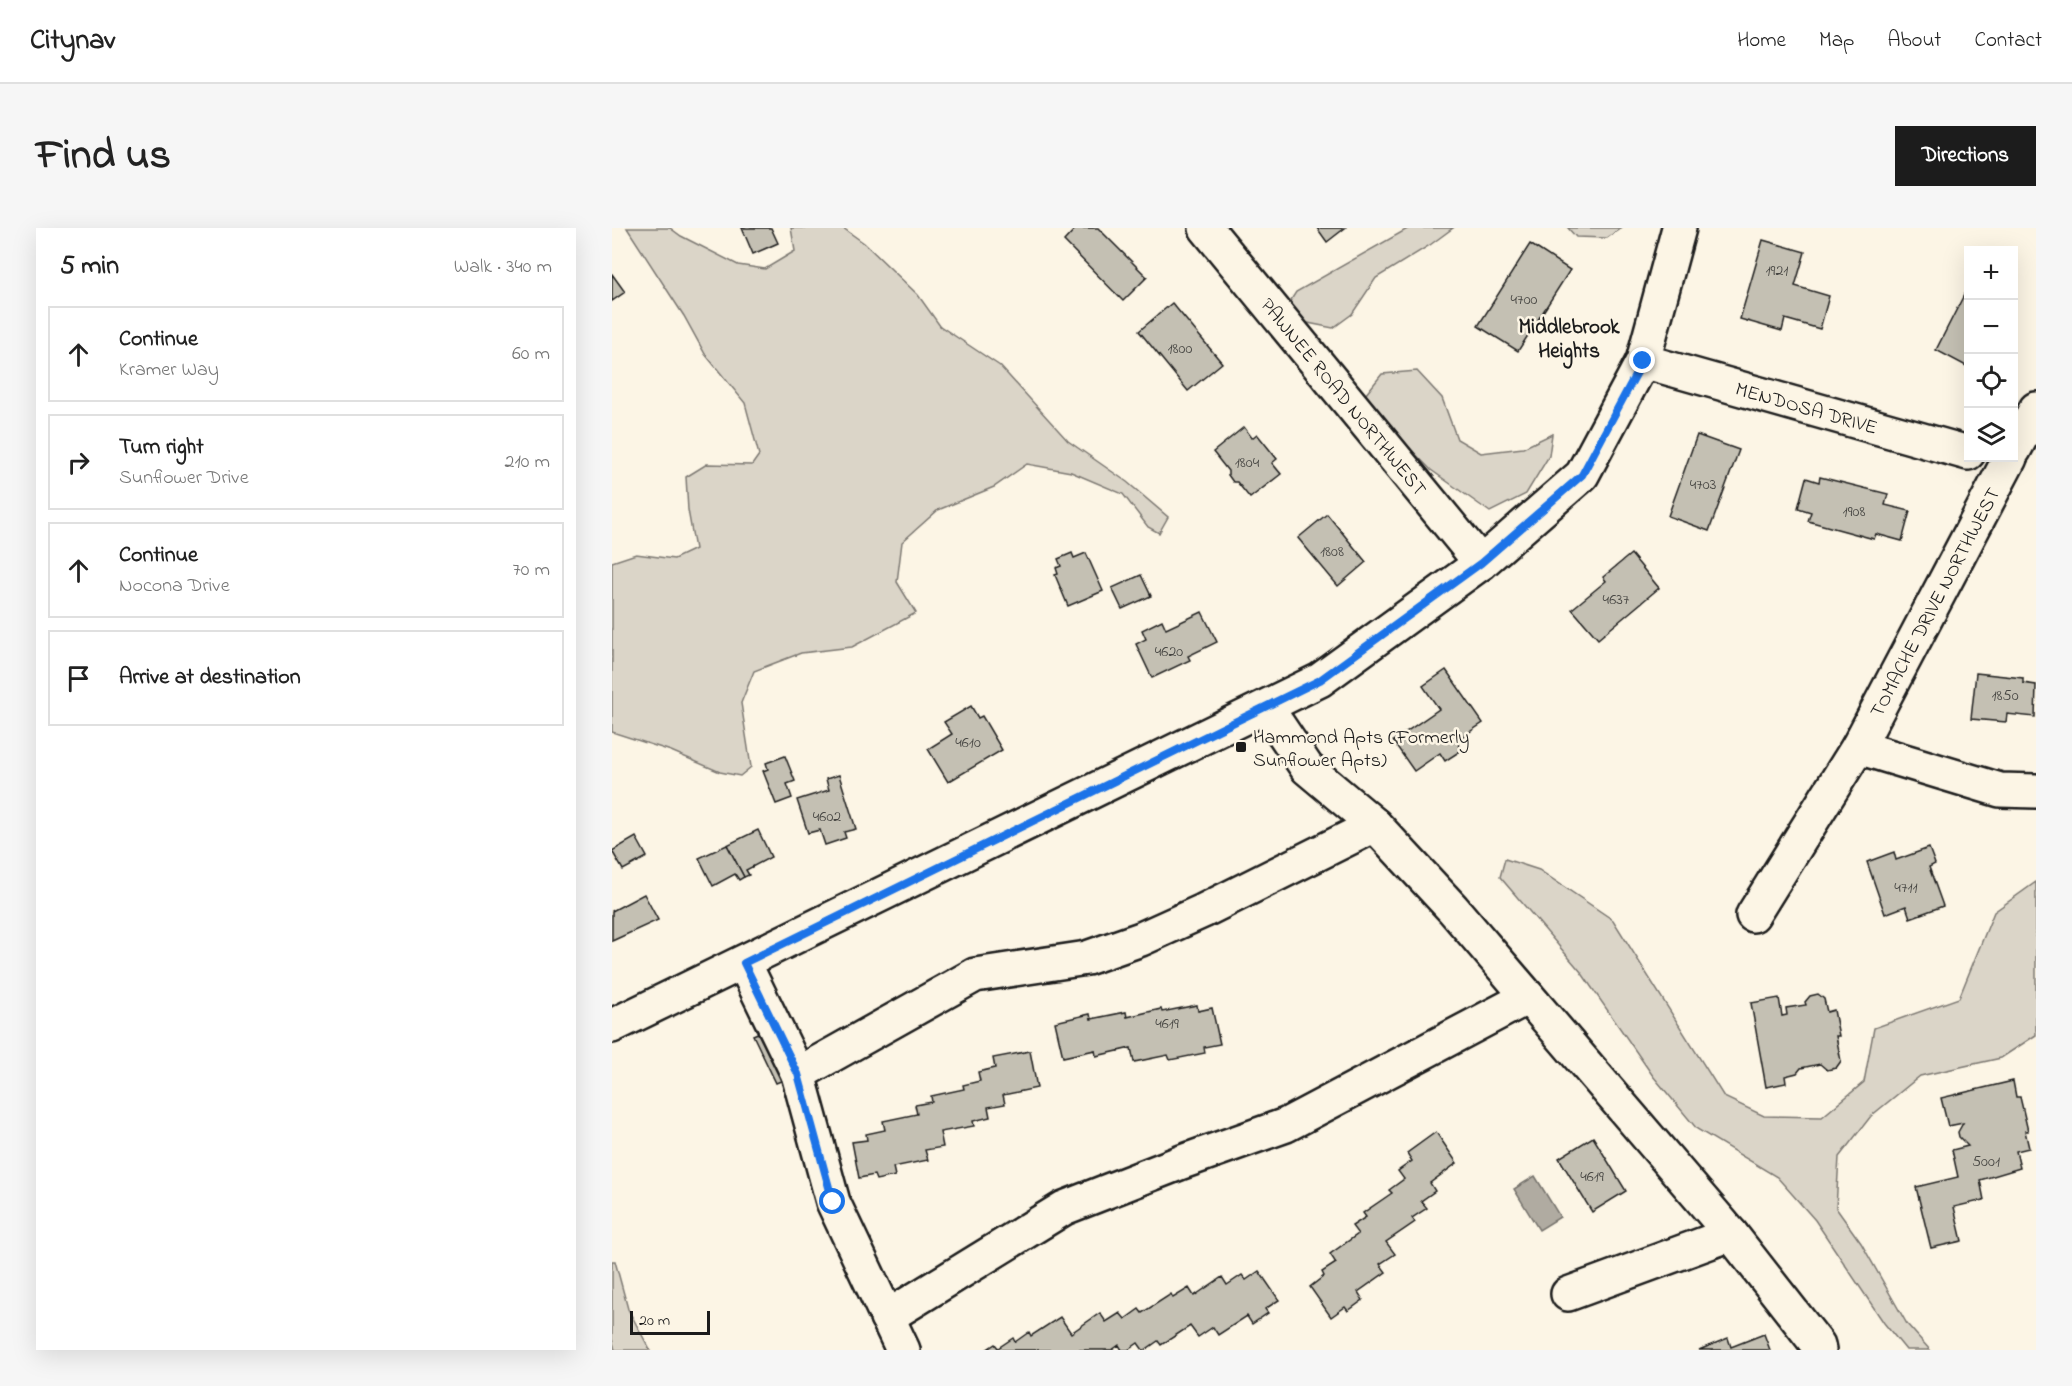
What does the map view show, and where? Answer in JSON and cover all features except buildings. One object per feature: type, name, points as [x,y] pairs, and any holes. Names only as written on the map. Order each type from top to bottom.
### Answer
[{"type":"street","name":"PAWNEE ROAD NORTHWEST","points":[[1206,228],[1481,563]]},
{"type":"street","points":[[612,1026],[1320,680],[1481,563],[1582,475],[1643,361],[1679,228]]},
{"type":"street","name":"MENDOSA DRIVE","points":[[1643,361],[1964,452]]},
{"type":"street","name":"TOMACHE DRIVE NORTHWEST","points":[[2018,435],[2036,409]]},
{"type":"street","name":"TOMACHE DRIVE NORTHWEST","points":[[1753,915],[1858,747],[2000,462]]},
{"type":"street","points":[[1266,707],[1306,768],[1375,825],[1453,909],[1731,1234],[1818,1345],[1819,1350]]},
{"type":"street","points":[[1858,747],[2000,790],[2036,791]]},
{"type":"street","points":[[798,1074],[975,975],[1087,958],[1141,939],[1375,825]]},
{"type":"street","points":[[744,963],[798,1074],[833,1202],[903,1350]]},
{"type":"street","points":[[887,1317],[1064,1208],[1286,1125],[1528,997]]},
{"type":"street","points":[[1568,1294],[1731,1234]]},
{"type":"shaded area","points":[[627,228],[670,228],[738,265],[765,269],[795,251],[791,228],[843,228],[864,243],[918,295],[940,326],[1000,366],[1068,441],[1127,482],[1168,517],[1159,533],[1148,527],[1123,494],[1071,472],[1027,464],[994,487],[938,510],[902,542],[897,582],[916,613],[852,647],[801,653],[754,671],[741,703],[751,767],[740,776],[720,772],[671,751],[612,732],[612,562],[636,554],[674,559],[695,549],[688,510],[686,477],[707,464],[752,465],[759,455],[745,403],[705,354],[684,316]]},
{"type":"shaded area","points":[[1409,228],[1453,228],[1376,278],[1352,314],[1333,328],[1303,322],[1289,303],[1296,292]]},
{"type":"shaded area","points":[[1568,228],[1621,228],[1607,238],[1576,237]]},
{"type":"shaded area","points":[[1417,371],[1442,398],[1457,439],[1481,453],[1523,448],[1552,434],[1549,456],[1526,494],[1490,512],[1431,470],[1362,399],[1382,374]]},
{"type":"shaded area","points":[[1505,859],[1539,870],[1613,920],[1724,1097],[1764,1116],[1822,1117],[1864,1082],[1874,1028],[1959,998],[1994,912],[2036,882],[2036,1035],[2001,1058],[1920,1076],[1871,1116],[1839,1157],[1836,1208],[1861,1243],[1907,1324],[1930,1350],[1906,1350],[1884,1323],[1815,1220],[1777,1177],[1697,1129],[1653,1076],[1581,972],[1500,877]]},
{"type":"shaded area","points":[[1535,1176],[1560,1217],[1539,1230],[1514,1189]]},
{"type":"shaded area","points":[[612,1261],[615,1261],[628,1309],[650,1350],[615,1350],[612,1339]]},
{"type":"place","name":"Hammond Apts (Formerly Sunflower Apts)","points":[[1241,747]]},
{"type":"district","name":"Middlebrook Heights","points":[[1569,338]]},
{"type":"route","points":[[833,1202],[798,1074],[744,963],[1320,680],[1481,563],[1582,475],[1643,361]]}]
